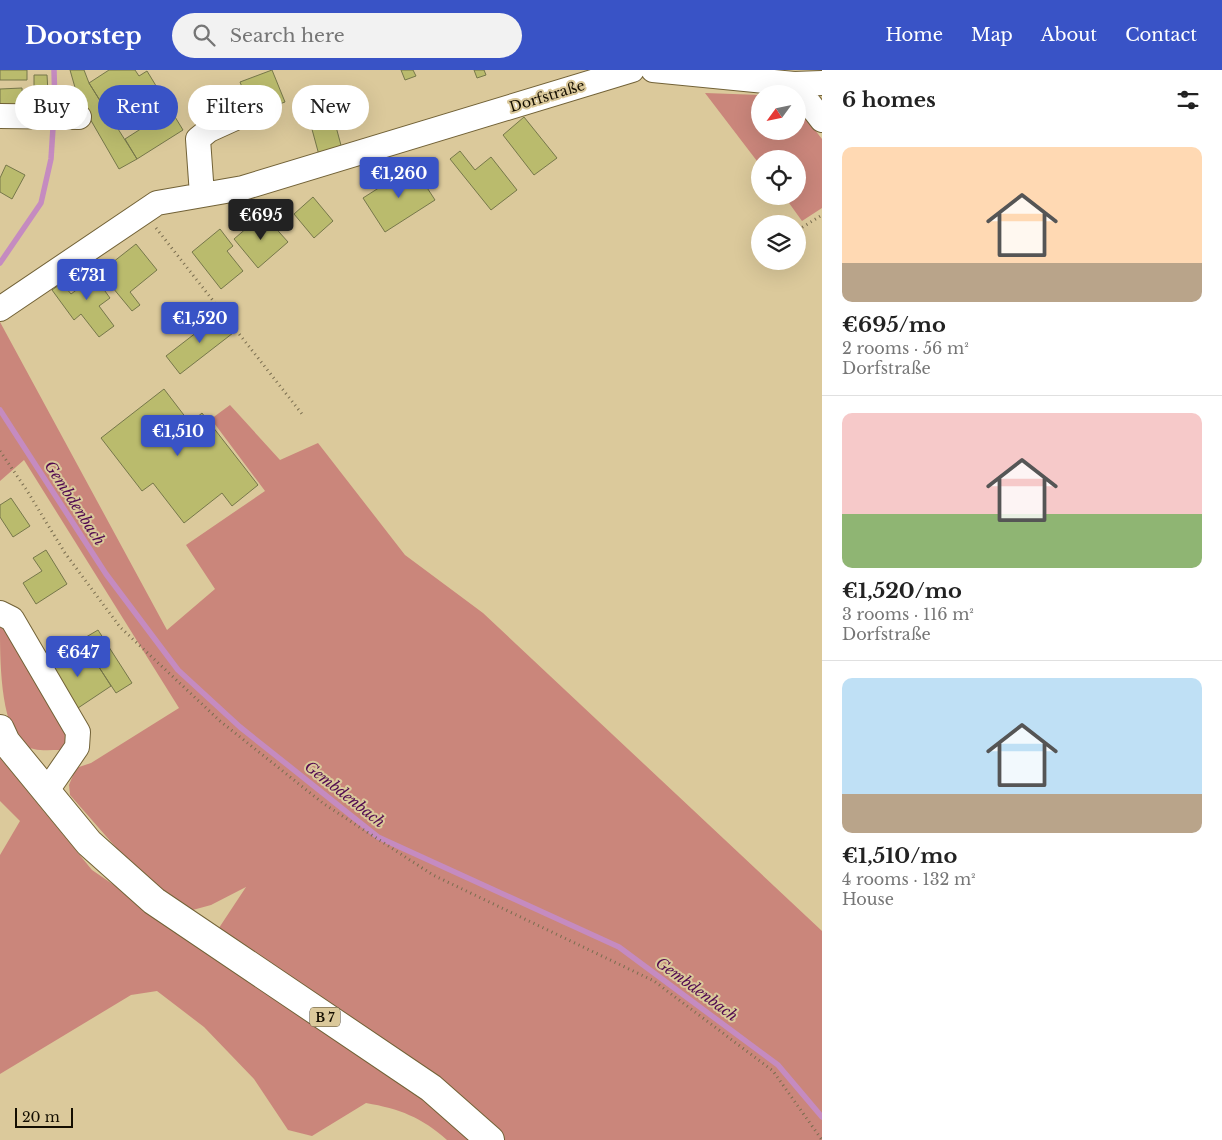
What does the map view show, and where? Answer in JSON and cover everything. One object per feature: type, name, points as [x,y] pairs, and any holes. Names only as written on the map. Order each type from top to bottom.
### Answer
[{"type":"main road","name":"B 7","points":[[0,729],[6,742],[89,843],[154,901],[431,1088],[490,1140]]},
{"type":"street","name":"Dorfstraße","points":[[0,309],[157,203],[243,188],[632,70]]},
{"type":"street","points":[[653,70],[794,84],[822,83]]},
{"type":"street","points":[[794,84],[822,120]]},
{"type":"street","points":[[0,116],[15,116]]},
{"type":"street","points":[[202,195],[198,139],[209,130]]},
{"type":"street","points":[[0,614],[12,620],[78,732],[77,747],[46,792]]},
{"type":"path","points":[[144,212],[302,414]]},
{"type":"path","points":[[806,225],[822,215]]},
{"type":"path","points":[[0,451],[26,489],[65,554],[120,627],[220,721],[324,804],[433,875],[654,981],[773,1071],[822,1140]]},
{"type":"shaded area","points":[[705,93],[751,95],[751,140],[806,140],[806,118],[822,139],[822,208],[806,218],[806,215],[798,215],[790,205],[806,205],[806,150],[751,150],[751,153]]},
{"type":"shaded area","points":[[0,322],[167,630],[215,589],[186,545],[265,491],[211,419],[230,405],[280,460],[318,443],[405,555],[483,613],[822,931],[822,1140],[504,1140],[488,1123],[211,940],[246,887],[211,905],[189,911],[147,883],[70,795],[69,785],[76,768],[91,763],[179,708],[24,460],[0,481]]},
{"type":"shaded area","points":[[0,626],[18,640],[70,739],[60,750],[40,750],[26,747],[15,734],[5,706],[0,655]]},
{"type":"shaded area","points":[[0,758],[92,870],[440,1108],[475,1140],[447,1140],[428,1125],[410,1115],[366,1103],[312,1136],[288,1130],[254,1079],[204,1027],[157,991],[131,995],[0,1074],[0,855],[20,821],[0,801]]},
{"type":"building","points":[[0,70],[27,70],[27,80],[0,80]]},
{"type":"building","points":[[70,70],[84,70],[98,97],[98,130],[119,130],[137,159],[119,169],[88,115],[88,85],[74,85]]},
{"type":"building","points":[[109,70],[135,70],[139,76],[147,71],[156,85],[98,85],[98,98],[89,83]]},
{"type":"building","points":[[272,70],[278,85],[241,85],[240,82]]},
{"type":"building","points":[[401,70],[413,70],[416,76],[405,80]]},
{"type":"building","points":[[474,70],[484,70],[486,75],[477,78]]},
{"type":"building","points":[[34,75],[47,75],[48,85],[34,85]]},
{"type":"building","points":[[15,88],[15,112],[0,113],[0,89]]},
{"type":"building","points":[[524,117],[557,158],[534,175],[503,135]]},
{"type":"building","points":[[178,122],[183,130],[137,159],[125,139],[139,130],[178,130]]},
{"type":"building","points":[[312,130],[337,130],[342,149],[319,155]]},
{"type":"building","points":[[460,151],[475,170],[491,157],[517,190],[491,210],[450,159]]},
{"type":"building","points":[[6,165],[25,175],[12,199],[0,192],[0,178]]},
{"type":"building","points":[[413,166],[435,200],[385,232],[363,198]]},
{"type":"building","points":[[313,197],[333,221],[314,238],[294,214]]},
{"type":"building","points":[[263,214],[288,242],[258,268],[234,239]]},
{"type":"building","points":[[220,229],[233,246],[227,251],[243,271],[221,289],[192,252]]},
{"type":"building","points":[[136,244],[157,270],[130,292],[140,305],[132,311],[108,282],[115,276],[108,266]]},
{"type":"building","points":[[90,262],[101,277],[97,280],[110,298],[99,306],[114,326],[99,337],[81,314],[74,320],[52,290],[62,283],[71,294],[90,280],[81,269]]},
{"type":"building","points":[[219,315],[233,333],[180,374],[166,356]]},
{"type":"building","points":[[164,389],[190,423],[202,413],[258,485],[232,506],[222,493],[184,523],[153,483],[142,491],[101,438]]},
{"type":"building","points":[[11,498],[30,526],[13,537],[0,517],[0,505]]},
{"type":"building","points":[[46,550],[67,584],[36,604],[23,583],[42,571],[33,558]]},
{"type":"building","points":[[98,630],[132,683],[116,693],[81,640]]},
{"type":"building","points":[[85,645],[111,686],[72,712],[45,670]]},
{"type":"waterway","name":"Gembdenbach","points":[[54,70],[54,85]]},
{"type":"waterway","name":"Gembdenbach","points":[[0,263],[41,203],[51,159],[53,130]]},
{"type":"waterway","name":"Gembdenbach","points":[[0,410],[106,574],[178,670],[240,727],[378,837],[619,947],[778,1065],[822,1117]]}]
